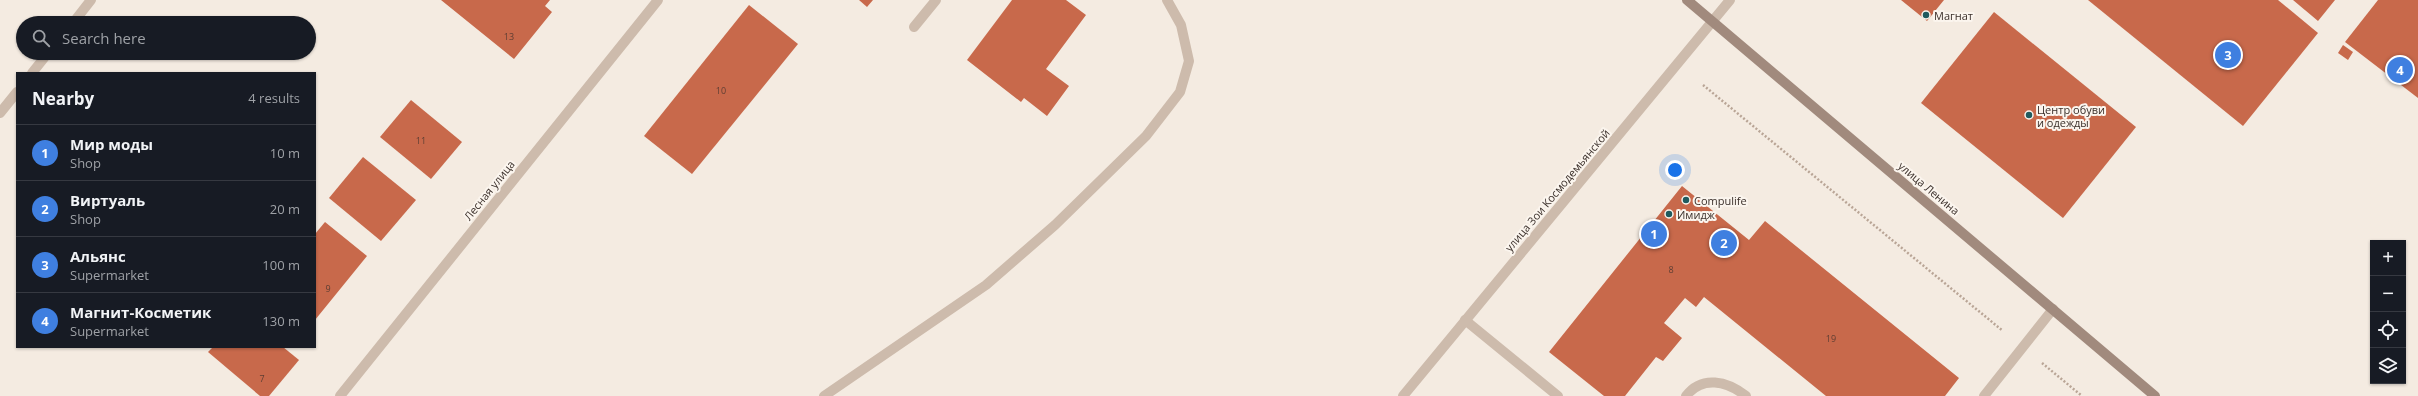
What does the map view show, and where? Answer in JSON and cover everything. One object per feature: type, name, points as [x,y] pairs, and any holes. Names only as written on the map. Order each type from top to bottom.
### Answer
[{"type":"main road","name":"улица Ленина","points":[[1687,0],[2155,396]]},
{"type":"street","points":[[78,16],[91,0]]},
{"type":"street","name":"Лесная улица","points":[[340,396],[658,0]]},
{"type":"street","points":[[914,27],[936,0]]},
{"type":"street","points":[[824,396],[986,285],[1055,224],[1146,136],[1180,92],[1190,61],[1181,25],[1167,0]]},
{"type":"street","name":"улица Зои Космодемьянской","points":[[1403,396],[1730,0]]},
{"type":"street","points":[[33,72],[42,60]]},
{"type":"street","points":[[0,113],[16,93]]},
{"type":"street","points":[[1984,396],[2053,309]]},
{"type":"street","points":[[1465,320],[1558,396]]},
{"type":"street","points":[[1686,396],[1692,388],[1706,382],[1723,382],[1746,396]]},
{"type":"path","points":[[1704,85],[2082,396]]},
{"type":"building","points":[[441,0],[550,0],[545,6],[552,12],[514,59]]},
{"type":"building","points":[[859,0],[873,0],[867,7]]},
{"type":"building","points":[[1012,0],[1066,0],[1086,15],[1046,69],[1069,86],[1047,116],[1024,98],[1021,102],[967,60]]},
{"type":"building","name":"Магнат","points":[[1901,0],[1944,0],[1927,21]]},
{"type":"building","points":[[2088,0],[2278,0],[2318,33],[2243,126]]},
{"type":"building","points":[[2293,0],[2335,0],[2318,21]]},
{"type":"building","points":[[2378,0],[2418,0],[2418,98],[2345,42]]},
{"type":"building","points":[[749,5],[798,44],[692,174],[644,136]]},
{"type":"building","name":"Центр обуви и одежды","points":[[1994,12],[2136,127],[2063,218],[1921,103]]},
{"type":"building","points":[[2343,45],[2353,52],[2348,60],[2338,53]]},
{"type":"building","points":[[411,100],[462,142],[431,179],[380,137]]},
{"type":"building","points":[[363,157],[416,200],[381,241],[329,198]]},
{"type":"building","points":[[1682,186],[1749,240],[1765,221],[1959,378],[1945,396],[1826,396],[1704,297],[1696,307],[1685,298],[1664,323],[1682,338],[1663,361],[1656,357],[1625,396],[1604,396],[1549,352]]},
{"type":"building","points":[[325,222],[367,256],[316,319],[316,233]]},
{"type":"building","points":[[212,348],[284,348],[299,360],[269,396],[260,396],[208,352]]},
{"type":"place","name":"Магнат","points":[[1926,15]]},
{"type":"place","name":"Альянс","points":[[2228,55]]},
{"type":"place","name":"Магнит-Косметик","points":[[2400,70]]},
{"type":"place","name":"Центр обуви и одежды","points":[[2029,115]]},
{"type":"place","name":"Compulife","points":[[1686,200]]},
{"type":"place","name":"Имидж","points":[[1669,214]]},
{"type":"place","name":"Мир моды","points":[[1654,234]]},
{"type":"place","name":"Виртуаль","points":[[1724,243]]}]
